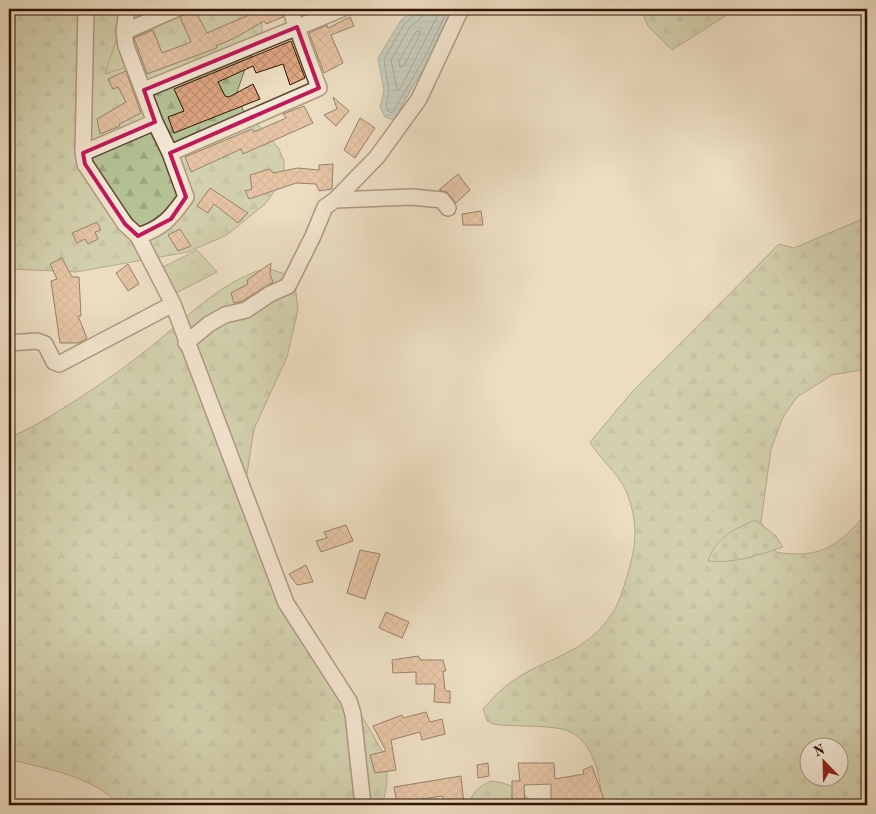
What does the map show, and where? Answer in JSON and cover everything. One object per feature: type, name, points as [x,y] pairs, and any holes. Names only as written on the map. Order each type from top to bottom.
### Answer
[{"type":"street","points":[[86,9],[83,153],[85,164],[125,224],[138,236],[173,304],[186,343],[286,603],[349,701],[353,714],[362,805]]},
{"type":"street","points":[[127,9],[124,32],[126,46],[186,197],[171,218],[155,231],[138,236]]},
{"type":"street","points":[[124,32],[176,9]]},
{"type":"street","points":[[170,153],[319,88],[290,9]]},
{"type":"street","points":[[144,90],[342,9]]},
{"type":"street","points":[[186,343],[209,324],[225,315],[251,307],[270,294],[288,286],[325,207],[335,200],[377,157],[419,99],[461,9]]},
{"type":"street","points":[[83,153],[155,122]]},
{"type":"street","points":[[335,200],[412,197],[442,200],[448,208]]},
{"type":"street","points":[[16,343],[38,341],[45,344],[54,362],[59,364],[173,304]]},
{"type":"highlighted area","points":[[297,27],[319,88],[170,153],[186,197],[171,219],[138,236],[125,224],[85,164],[83,153],[155,122],[144,90]]},
{"type":"green space","points":[[9,9],[262,9],[262,35],[245,69],[237,92],[246,119],[262,128],[279,149],[284,161],[284,178],[265,204],[227,235],[188,252],[76,272],[9,269]]},
{"type":"green space","points":[[641,9],[736,9],[672,50],[648,26]]},
{"type":"green space","points":[[119,31],[129,66],[105,74]]},
{"type":"green space","points":[[867,217],[867,373],[862,370],[832,375],[797,397],[783,417],[771,449],[761,522],[776,552],[805,554],[817,552],[839,541],[858,523],[867,511],[867,805],[602,805],[600,783],[594,759],[582,740],[573,733],[562,729],[493,724],[487,721],[483,709],[511,682],[579,646],[602,626],[613,612],[620,598],[633,552],[635,532],[633,512],[623,484],[590,442],[632,392],[779,244],[794,248]]},
{"type":"green space","points":[[197,250],[217,272],[172,295],[161,268]]},
{"type":"green space","points":[[260,270],[273,270],[290,276],[296,292],[298,310],[287,357],[254,429],[246,480],[269,563],[326,654],[385,756],[387,781],[384,798],[382,805],[118,805],[109,795],[83,781],[52,770],[9,759],[9,437],[25,431],[95,388],[143,353],[222,289]]},
{"type":"green space","points":[[755,520],[775,535],[783,547],[737,560],[708,561],[711,553],[726,535]]},
{"type":"green space","points":[[491,781],[516,788],[535,805],[468,805],[476,790]]},
{"type":"water","points":[[416,9],[454,9],[431,55],[394,120],[385,117],[380,107],[384,91],[378,58],[401,20]]},
{"type":"building","points":[[263,9],[281,9],[283,17],[266,24],[264,21],[235,38],[216,46],[217,48],[147,74],[134,38],[153,30],[162,53],[191,42],[180,17],[183,15],[195,10],[207,33]]},
{"type":"building","points":[[350,17],[354,26],[331,35],[343,63],[324,73],[309,33],[327,25],[328,28]]},
{"type":"building","points":[[291,41],[305,78],[290,85],[283,64],[256,73],[253,66],[218,82],[225,96],[229,97],[253,84],[260,99],[174,133],[168,117],[184,111],[174,89]]},
{"type":"building","points":[[126,71],[141,113],[119,124],[120,126],[100,134],[97,119],[126,102],[118,87],[113,89],[108,79]]},
{"type":"building","points":[[333,97],[349,111],[336,126],[324,115],[337,109]]},
{"type":"building","points":[[304,106],[313,123],[243,154],[241,149],[191,172],[185,157],[252,129],[254,132],[286,118],[283,114]]},
{"type":"building","points":[[360,118],[375,128],[355,158],[344,150]]},
{"type":"building","points":[[333,164],[332,189],[319,191],[316,184],[296,183],[249,199],[245,191],[252,189],[250,175],[270,169],[273,173],[298,168],[319,170],[319,165]]},
{"type":"building","points":[[458,174],[470,190],[456,203],[447,192],[439,190]]},
{"type":"building","points":[[210,188],[248,213],[238,223],[214,204],[208,213],[197,206]]},
{"type":"building","points":[[481,211],[483,225],[463,225],[462,214]]},
{"type":"building","points":[[97,222],[101,230],[95,232],[98,239],[88,244],[85,239],[77,243],[72,233]]},
{"type":"building","points":[[180,229],[191,246],[178,251],[168,235]]},
{"type":"building","points":[[62,258],[72,277],[79,277],[81,316],[78,316],[87,338],[79,343],[60,343],[51,281],[57,279],[50,264]]},
{"type":"building","points":[[271,263],[270,274],[273,282],[242,301],[234,303],[231,293],[248,284],[247,280]]},
{"type":"building","points":[[128,264],[139,284],[128,291],[116,273]]},
{"type":"building","points":[[346,525],[353,541],[321,552],[316,541],[327,538],[324,532]]},
{"type":"building","points":[[360,550],[380,554],[365,599],[347,593]]},
{"type":"building","points":[[306,565],[313,582],[297,585],[289,574]]},
{"type":"building","points":[[386,612],[409,622],[402,638],[379,628]]},
{"type":"building","points":[[418,656],[421,660],[443,660],[446,671],[443,671],[445,691],[450,691],[450,703],[434,702],[435,684],[416,684],[416,672],[393,673],[392,660]]},
{"type":"building","points":[[426,712],[430,722],[442,719],[445,734],[422,740],[420,732],[391,740],[396,770],[375,773],[370,755],[386,751],[373,726],[402,715],[403,718]]},
{"type":"building","points":[[488,763],[489,776],[478,778],[477,765]]},
{"type":"building","points":[[518,763],[554,763],[555,779],[584,774],[583,770],[592,766],[606,805],[551,805],[551,784],[524,785],[525,804],[512,804],[512,781],[520,781]]},
{"type":"building","points":[[461,776],[464,805],[446,805],[442,796],[397,803],[394,787]]}]
